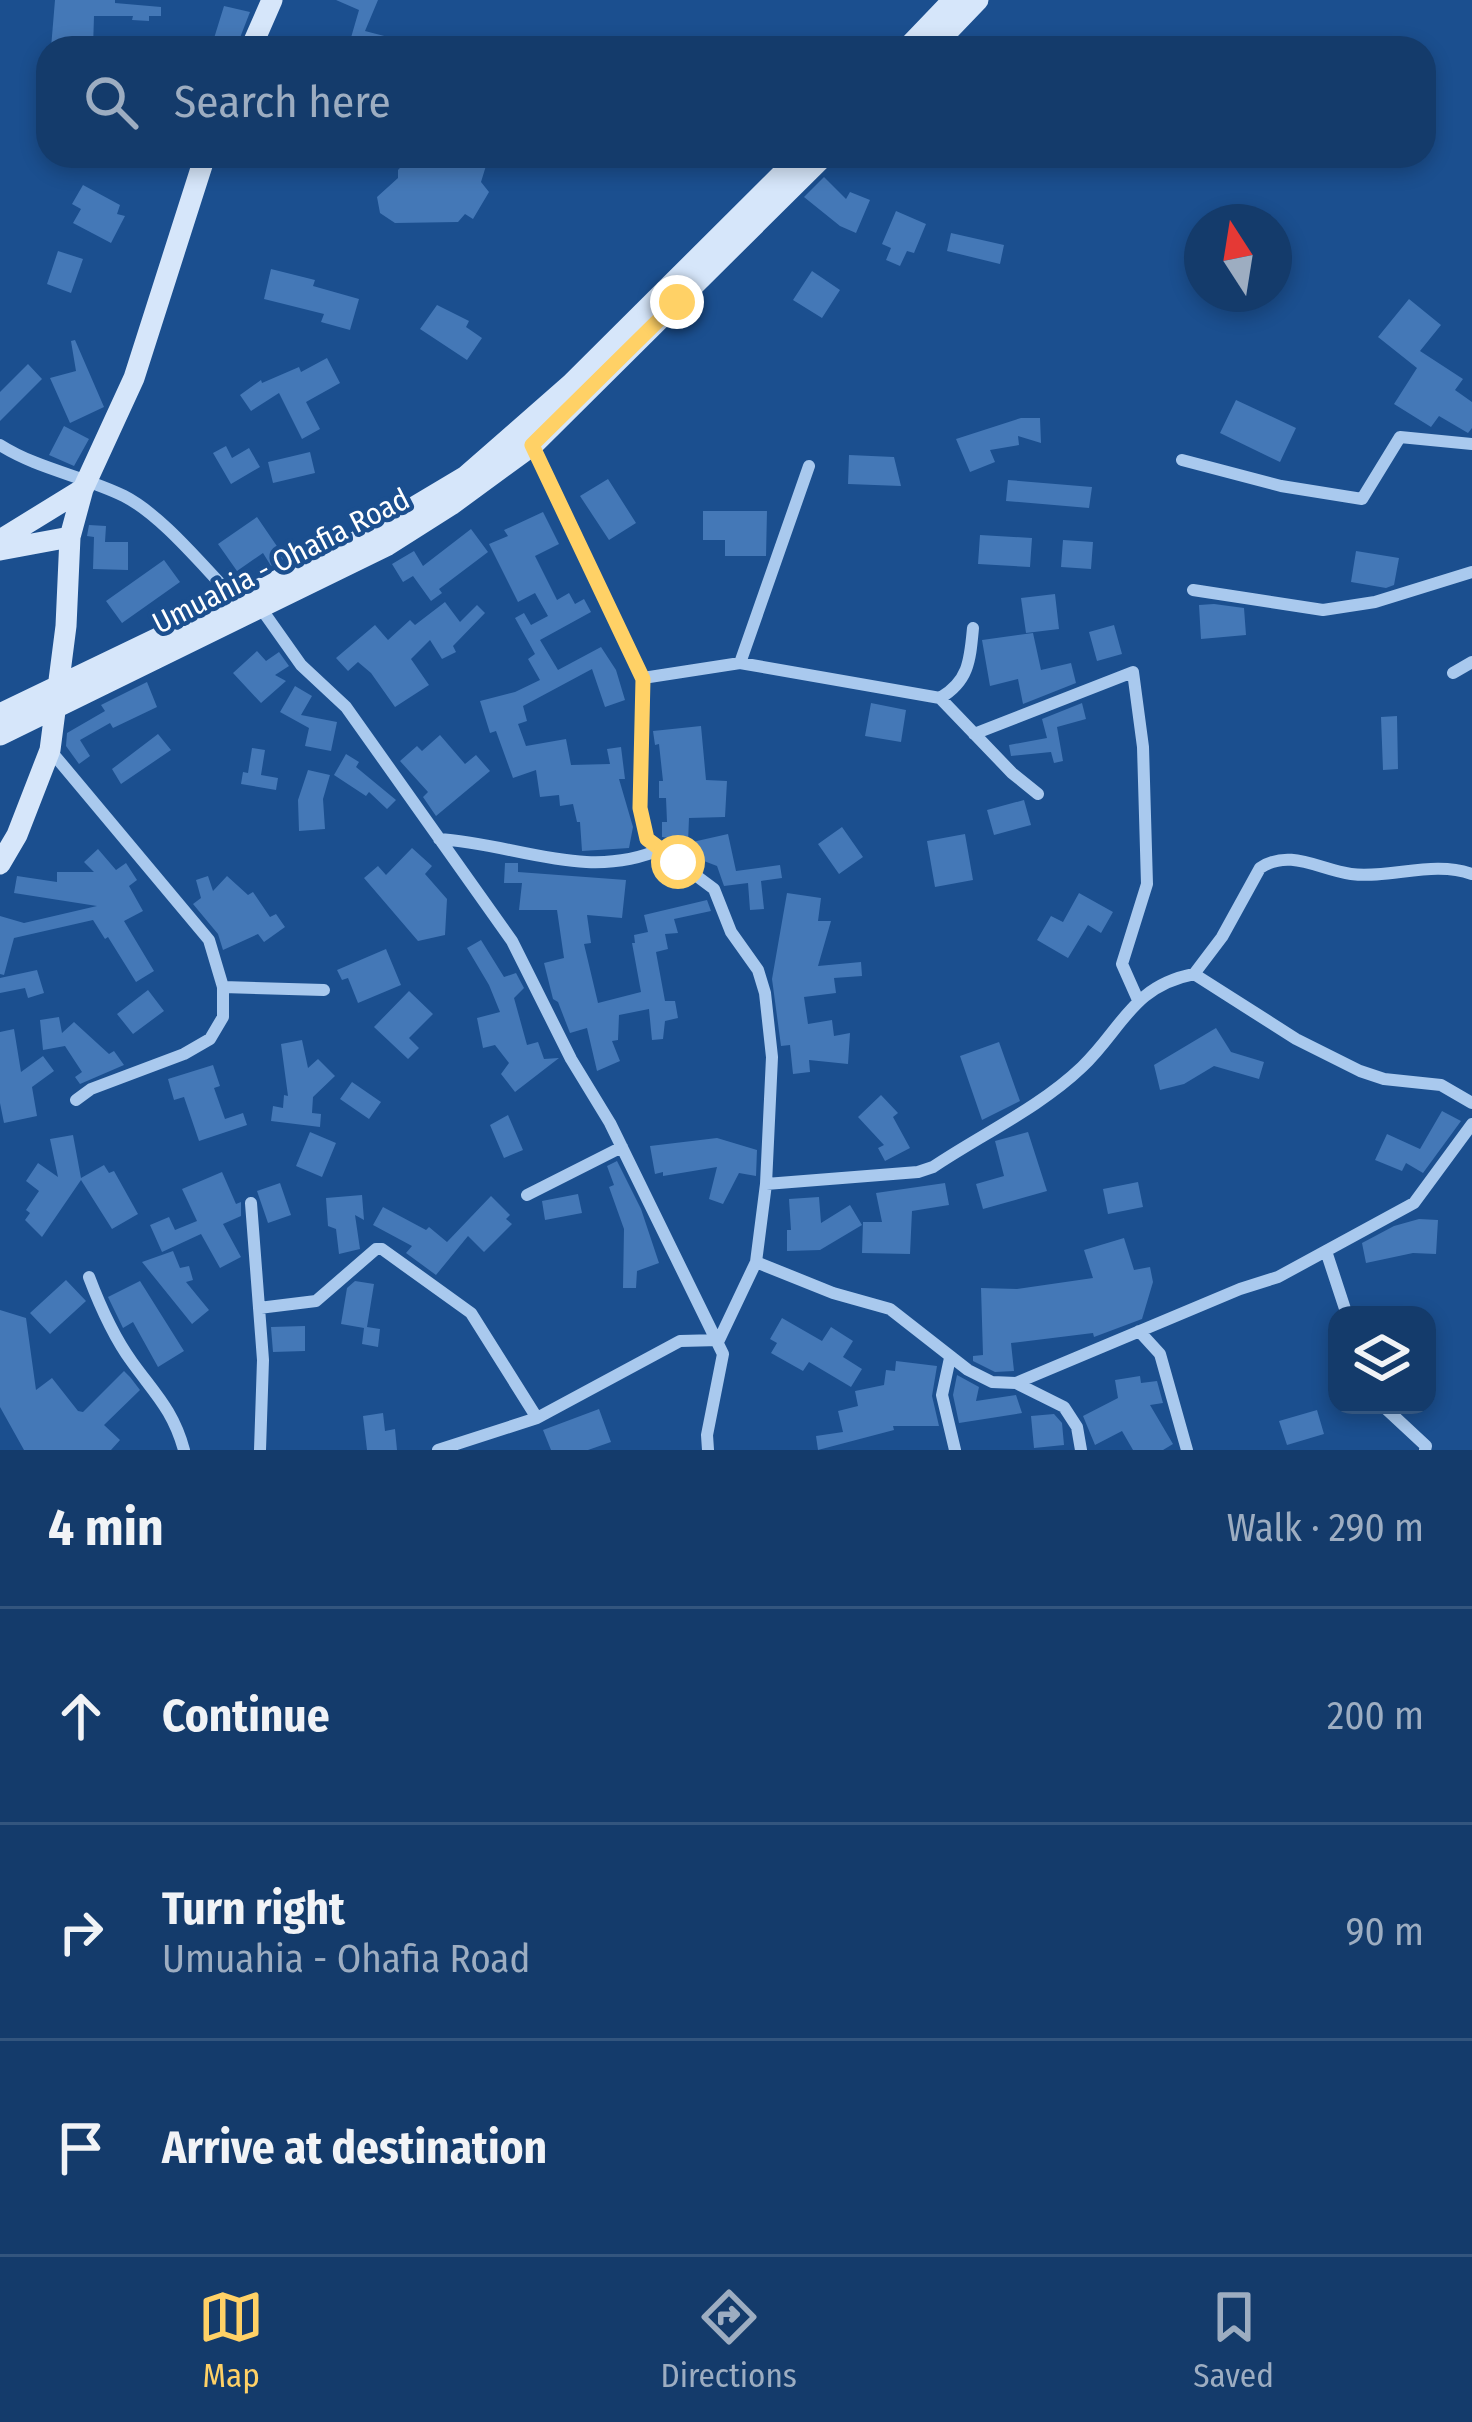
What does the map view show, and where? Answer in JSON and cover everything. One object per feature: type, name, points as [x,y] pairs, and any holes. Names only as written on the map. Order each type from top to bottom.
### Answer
[{"type":"main road","points":[[256,36],[272,0]]},
{"type":"main road","points":[[918,36],[953,0]]},
{"type":"main road","points":[[944,36],[978,0]]},
{"type":"main road","points":[[0,864],[17,835],[50,750],[70,537],[85,485],[134,378],[201,168]]},
{"type":"main road","name":"Umuahia - Ohafia Road","points":[[0,735],[388,545],[532,445],[789,168]]},
{"type":"main road","name":"Umuahia - Ohafia Road","points":[[0,713],[411,512],[466,476],[586,382],[811,168]]},
{"type":"main road","points":[[0,540],[85,485]]},
{"type":"main road","points":[[0,550],[70,537]]},
{"type":"street","points":[[1183,460],[1281,486],[1362,499],[1400,437],[1472,444]]},
{"type":"street","points":[[0,445],[85,485],[127,497],[236,600]]},
{"type":"street","points":[[532,445],[643,679],[640,808],[647,839],[714,889],[731,932],[758,970],[765,993],[772,1057],[766,1184],[756,1262],[719,1340]]},
{"type":"street","points":[[740,663],[809,466]]},
{"type":"street","points":[[1193,590],[1323,610],[1375,602],[1472,572]]},
{"type":"street","points":[[260,606],[301,665],[346,706],[512,940],[622,1147],[723,1354],[708,1450]]},
{"type":"street","points":[[940,698],[956,688],[970,667],[973,628]]},
{"type":"street","points":[[1453,673],[1472,662]]},
{"type":"street","points":[[643,679],[740,663],[940,698],[1039,794]]},
{"type":"street","points":[[974,734],[1133,672],[1143,747],[1147,884],[1122,964],[1138,1000]]},
{"type":"street","points":[[50,750],[209,940],[223,987],[223,1017],[210,1040],[76,1100]]},
{"type":"street","points":[[439,839],[473,841],[535,859],[608,863],[642,858],[661,849]]},
{"type":"street","points":[[766,1184],[918,1172],[1038,1101],[1083,1066],[1138,1000],[1170,979],[1194,974],[1222,937],[1260,868],[1269,862],[1288,859],[1352,874],[1454,867],[1472,874]]},
{"type":"street","points":[[1194,974],[1297,1039],[1360,1071],[1384,1079],[1441,1085],[1472,1102]]},
{"type":"street","points":[[223,987],[324,990]]},
{"type":"street","points":[[1016,1383],[1278,1277],[1414,1203],[1472,1124]]},
{"type":"street","points":[[526,1195],[622,1147]]},
{"type":"street","points":[[251,1203],[263,1360],[260,1450]]},
{"type":"street","points":[[259,1308],[316,1301],[376,1249],[382,1249],[470,1313],[537,1418]]},
{"type":"street","points":[[1326,1251],[1344,1306]]},
{"type":"street","points":[[756,1262],[833,1293],[890,1309],[950,1358],[992,1382],[1016,1383],[1064,1406],[1077,1426],[1082,1450]]},
{"type":"street","points":[[89,1277],[131,1360],[167,1405],[184,1450]]},
{"type":"street","points":[[1139,1331],[1160,1354],[1187,1450]]},
{"type":"street","points":[[438,1450],[537,1418],[680,1341],[719,1340]]},
{"type":"street","points":[[950,1358],[942,1395],[955,1450]]},
{"type":"street","points":[[1392,1414],[1425,1450]]},
{"type":"building","points":[[55,0],[115,0],[161,7],[161,16],[149,16],[149,21],[94,16],[93,36],[52,36]]},
{"type":"building","points":[[336,0],[378,0],[365,31],[384,36],[351,36],[359,10]]},
{"type":"building","points":[[224,6],[250,12],[241,36],[215,36]]},
{"type":"building","points":[[485,168],[481,182],[489,192],[473,219],[465,214],[458,222],[395,223],[380,213],[377,197],[398,178],[398,170]]},
{"type":"building","points":[[824,177],[846,199],[850,192],[870,200],[856,233],[804,197]]},
{"type":"building","points":[[83,185],[120,205],[117,214],[125,216],[111,243],[73,223],[81,209],[72,204]]},
{"type":"building","points":[[896,211],[926,224],[914,253],[907,251],[900,266],[886,260],[891,248],[882,244]]},
{"type":"building","points":[[951,233],[1004,245],[1000,264],[947,251]]},
{"type":"building","points":[[58,251],[83,259],[71,293],[47,284]]},
{"type":"building","points":[[271,269],[315,280],[313,286],[359,299],[350,330],[321,322],[324,314],[264,299]]},
{"type":"building","points":[[812,271],[840,290],[822,318],[793,300]]},
{"type":"building","points":[[1409,299],[1441,325],[1420,351],[1463,379],[1455,390],[1472,402],[1468,433],[1439,416],[1431,427],[1394,404],[1417,368],[1378,337]]},
{"type":"building","points":[[437,305],[469,321],[466,327],[482,338],[467,360],[420,329]]},
{"type":"building","points":[[75,340],[104,407],[70,423],[50,378],[76,371],[71,341]]},
{"type":"building","points":[[327,358],[340,383],[306,402],[320,429],[302,439],[279,393],[251,411],[240,395],[261,380],[299,367],[301,372]]},
{"type":"building","points":[[28,364],[42,379],[0,421],[0,392]]},
{"type":"building","points":[[1236,400],[1296,428],[1280,462],[1220,433]]},
{"type":"building","points":[[1021,418],[1040,418],[1041,443],[1018,436],[1019,445],[990,450],[995,462],[970,472],[956,439]]},
{"type":"building","points":[[64,426],[89,439],[74,466],[49,455]]},
{"type":"building","points":[[226,446],[232,458],[249,448],[260,467],[231,484],[213,453]]},
{"type":"building","points":[[310,452],[315,473],[273,483],[268,462]]},
{"type":"building","points":[[849,455],[894,457],[901,486],[848,484]]},
{"type":"building","points":[[608,479],[636,523],[609,540],[580,496]]},
{"type":"building","points":[[1008,480],[1092,487],[1089,508],[1006,501]]},
{"type":"building","points":[[703,511],[767,511],[766,556],[725,556],[725,540],[703,540]]},
{"type":"building","points":[[543,512],[559,544],[535,556],[557,600],[569,593],[575,604],[584,599],[591,612],[540,640],[558,670],[601,647],[616,670],[625,700],[605,707],[592,669],[523,706],[527,721],[518,724],[526,746],[566,739],[571,765],[610,764],[607,749],[621,747],[625,779],[619,779],[633,827],[629,848],[582,851],[573,804],[560,806],[559,795],[540,797],[536,770],[513,778],[480,701],[540,680],[528,659],[535,654],[515,618],[524,613],[531,625],[548,616],[535,593],[518,602],[489,544],[508,536],[504,530]]},
{"type":"building","points":[[257,517],[285,558],[271,566],[263,553],[237,571],[218,544]]},
{"type":"building","points":[[89,525],[106,526],[105,542],[128,542],[128,570],[93,569],[94,537],[87,536]]},
{"type":"building","points":[[471,529],[488,552],[439,589],[442,593],[431,601],[413,576],[403,582],[392,564],[414,551],[423,566]]},
{"type":"building","points":[[980,535],[1032,538],[1030,567],[978,564]]},
{"type":"building","points":[[1063,540],[1093,542],[1091,569],[1061,567]]},
{"type":"building","points":[[1356,551],[1399,558],[1394,585],[1351,582]]},
{"type":"building","points":[[164,560],[180,582],[122,623],[106,601]]},
{"type":"building","points":[[1055,594],[1059,629],[1026,633],[1021,598]]},
{"type":"building","points":[[445,602],[460,622],[477,605],[485,613],[453,646],[456,652],[442,659],[430,640],[411,659],[429,685],[395,707],[358,662],[348,671],[336,658],[375,625],[388,640],[410,620],[415,625]]},
{"type":"building","points":[[1199,605],[1244,608],[1246,635],[1201,639]]},
{"type":"building","points":[[1114,625],[1122,654],[1097,661],[1089,632]]},
{"type":"building","points":[[1033,633],[1041,670],[1071,663],[1076,683],[1023,704],[1018,679],[990,686],[982,640]]},
{"type":"building","points":[[257,651],[266,661],[279,652],[289,666],[275,675],[286,681],[261,703],[233,673]]},
{"type":"building","points":[[147,682],[157,707],[113,728],[110,723],[80,740],[90,756],[79,764],[66,746],[67,733],[105,711],[101,705]]},
{"type":"building","points":[[295,686],[312,696],[301,715],[337,722],[331,751],[305,746],[309,728],[280,712]]},
{"type":"building","points":[[871,703],[906,710],[901,742],[865,736]]},
{"type":"building","points":[[1082,703],[1086,719],[1057,727],[1063,761],[1054,763],[1051,752],[1011,756],[1009,745],[1047,738],[1042,719]]},
{"type":"building","points":[[1397,716],[1398,769],[1383,770],[1381,717]]},
{"type":"building","points":[[701,726],[706,780],[727,781],[725,817],[689,818],[688,843],[728,834],[736,871],[780,865],[782,878],[761,881],[764,909],[750,910],[748,883],[724,886],[717,866],[683,853],[673,846],[676,839],[662,837],[666,798],[659,798],[659,781],[663,781],[653,731]]},
{"type":"building","points":[[158,734],[171,750],[121,784],[112,769]]},
{"type":"building","points":[[440,735],[465,764],[476,755],[490,771],[436,816],[423,797],[428,792],[400,761],[417,746],[422,751]]},
{"type":"building","points":[[252,748],[265,750],[261,775],[278,778],[276,790],[241,784]]},
{"type":"building","points":[[346,754],[396,800],[387,809],[369,792],[366,796],[334,775]]},
{"type":"building","points":[[308,770],[330,775],[323,799],[325,829],[299,831],[298,800]]},
{"type":"building","points":[[1024,800],[1031,825],[994,835],[987,810]]},
{"type":"building","points":[[842,827],[863,857],[839,874],[818,844]]},
{"type":"building","points":[[965,834],[973,880],[935,887],[927,841]]},
{"type":"building","points":[[412,848],[432,866],[425,874],[447,899],[445,935],[418,941],[364,878],[378,866],[386,875]]},
{"type":"building","points":[[98,849],[116,870],[126,863],[137,880],[129,886],[143,911],[124,921],[154,971],[136,982],[93,920],[14,938],[4,975],[0,974],[0,916],[24,923],[97,906],[14,893],[17,876],[57,882],[57,872],[94,872],[84,862]]},
{"type":"building","points":[[505,863],[518,863],[518,872],[626,880],[622,918],[587,915],[591,943],[584,944],[598,1003],[641,992],[632,943],[634,935],[648,932],[644,915],[707,900],[711,911],[674,919],[678,933],[665,934],[668,949],[656,952],[665,1001],[675,1001],[678,1018],[665,1021],[663,1039],[652,1040],[649,1009],[619,1015],[618,1040],[612,1041],[620,1061],[597,1071],[587,1028],[570,1033],[553,999],[544,963],[564,958],[557,910],[519,910],[522,883],[504,883]]},
{"type":"building","points":[[208,876],[213,891],[227,876],[248,895],[253,892],[270,917],[276,914],[285,927],[264,942],[258,934],[223,950],[218,934],[193,904],[201,898],[196,880]]},
{"type":"building","points":[[787,893],[821,898],[818,921],[831,921],[818,966],[861,962],[862,976],[834,978],[836,993],[804,997],[808,1024],[832,1020],[834,1036],[850,1033],[848,1064],[809,1060],[810,1072],[793,1074],[790,1045],[781,1046],[772,979]]},
{"type":"building","points":[[1079,893],[1113,912],[1101,933],[1088,925],[1068,958],[1037,940],[1051,916],[1063,922]]},
{"type":"building","points":[[481,940],[504,977],[516,973],[524,988],[514,998],[527,1045],[538,1042],[544,1059],[559,1058],[515,1092],[501,1074],[509,1063],[495,1045],[483,1048],[477,1018],[500,1012],[467,948]]},
{"type":"building","points":[[386,949],[401,985],[358,1003],[348,978],[342,980],[337,970]]},
{"type":"building","points":[[37,970],[44,993],[28,998],[25,988],[0,993],[0,978]]},
{"type":"building","points":[[148,990],[164,1011],[133,1034],[117,1014]]},
{"type":"building","points":[[409,991],[433,1014],[409,1038],[419,1048],[408,1059],[374,1027]]},
{"type":"building","points":[[59,1017],[62,1033],[74,1022],[109,1054],[114,1051],[124,1065],[80,1084],[75,1077],[82,1072],[65,1046],[43,1050],[40,1020]]},
{"type":"building","points":[[1216,1028],[1231,1052],[1264,1062],[1259,1079],[1214,1066],[1184,1084],[1160,1090],[1154,1065]]},
{"type":"building","points":[[14,1029],[21,1072],[43,1056],[54,1071],[32,1087],[37,1116],[4,1123],[0,1032]]},
{"type":"building","points":[[302,1040],[308,1068],[318,1059],[335,1076],[313,1097],[312,1113],[321,1114],[320,1127],[271,1121],[273,1106],[283,1108],[284,1095],[288,1096],[281,1044]]},
{"type":"building","points":[[999,1042],[1020,1101],[982,1120],[960,1056]]},
{"type":"building","points":[[213,1065],[220,1086],[214,1088],[225,1119],[243,1113],[247,1125],[199,1141],[184,1097],[174,1100],[168,1079]]},
{"type":"building","points":[[352,1082],[381,1102],[369,1119],[340,1099]]},
{"type":"building","points":[[881,1095],[898,1113],[893,1117],[910,1148],[885,1161],[878,1148],[884,1145],[858,1117]]},
{"type":"building","points":[[1442,1111],[1461,1121],[1423,1173],[1406,1163],[1402,1171],[1375,1160],[1387,1134],[1420,1149]]},
{"type":"building","points":[[508,1115],[523,1150],[504,1158],[490,1125]]},
{"type":"building","points":[[310,1132],[336,1143],[322,1177],[296,1166]]},
{"type":"building","points":[[1028,1132],[1047,1191],[983,1209],[976,1184],[1004,1176],[995,1141]]},
{"type":"building","points":[[73,1135],[81,1178],[104,1165],[109,1173],[114,1171],[138,1214],[112,1229],[81,1180],[42,1237],[25,1220],[39,1191],[26,1181],[38,1163],[58,1177],[50,1139]]},
{"type":"building","points":[[717,1138],[757,1150],[756,1176],[739,1173],[723,1204],[709,1199],[717,1167],[655,1174],[650,1146]]},
{"type":"building","points":[[617,1161],[641,1209],[659,1263],[637,1271],[636,1288],[623,1288],[624,1229],[607,1166]]},
{"type":"building","points":[[222,1172],[236,1204],[241,1202],[241,1216],[223,1224],[241,1257],[220,1268],[201,1234],[162,1252],[150,1225],[169,1217],[175,1230],[197,1221],[182,1189]]},
{"type":"building","points":[[1138,1182],[1143,1207],[1108,1214],[1103,1189]]},
{"type":"building","points":[[280,1183],[291,1215],[268,1223],[257,1191]]},
{"type":"building","points":[[945,1183],[949,1205],[912,1211],[910,1254],[862,1253],[863,1222],[882,1222],[876,1193]]},
{"type":"building","points":[[578,1194],[582,1213],[545,1220],[542,1201]]},
{"type":"building","points":[[362,1195],[364,1220],[355,1215],[360,1249],[339,1254],[336,1229],[328,1226],[326,1198]]},
{"type":"building","points":[[491,1196],[510,1215],[506,1219],[512,1224],[484,1252],[468,1236],[436,1275],[406,1253],[412,1246],[373,1225],[383,1207],[426,1230],[429,1227],[447,1242]]},
{"type":"building","points":[[819,1197],[821,1223],[850,1205],[862,1225],[820,1250],[787,1251],[789,1199]]},
{"type":"building","points":[[1419,1219],[1438,1220],[1436,1254],[1413,1253],[1366,1263],[1362,1243]]},
{"type":"building","points":[[1124,1238],[1134,1270],[1150,1267],[1153,1282],[1142,1319],[1094,1337],[1093,1333],[1011,1343],[1014,1371],[995,1372],[973,1361],[973,1356],[983,1355],[981,1288],[1017,1289],[1093,1278],[1084,1250]]},
{"type":"building","points":[[173,1251],[180,1268],[189,1266],[193,1280],[186,1282],[209,1310],[192,1324],[142,1262]]},
{"type":"building","points":[[66,1280],[86,1301],[50,1334],[30,1313]]},
{"type":"building","points":[[140,1281],[184,1351],[158,1367],[133,1322],[123,1328],[108,1297]]},
{"type":"building","points":[[355,1281],[374,1284],[367,1327],[380,1329],[378,1347],[362,1344],[364,1328],[341,1324],[347,1288]]},
{"type":"building","points":[[0,1310],[26,1318],[36,1390],[52,1378],[83,1412],[124,1371],[130,1377],[140,1390],[104,1425],[120,1440],[111,1450],[24,1450],[0,1407]]},
{"type":"building","points":[[782,1318],[822,1341],[831,1327],[853,1341],[843,1357],[862,1369],[851,1387],[809,1362],[803,1371],[771,1353],[777,1343],[770,1339]]},
{"type":"building","points":[[305,1326],[305,1351],[273,1352],[271,1327]]},
{"type":"building","points":[[896,1361],[937,1366],[932,1396],[939,1426],[893,1426],[894,1430],[818,1450],[816,1436],[843,1432],[838,1411],[858,1406],[855,1391],[884,1385],[886,1370],[895,1371]]},
{"type":"building","points":[[957,1375],[979,1387],[976,1401],[1016,1395],[1022,1413],[959,1423],[953,1395]]},
{"type":"building","points":[[1140,1376],[1141,1383],[1157,1381],[1163,1403],[1150,1405],[1173,1444],[1163,1450],[1133,1450],[1122,1431],[1095,1445],[1083,1416],[1118,1398],[1115,1380]]},
{"type":"building","points":[[599,1409],[611,1442],[588,1450],[551,1450],[543,1430]]},
{"type":"building","points":[[1317,1410],[1324,1434],[1287,1445],[1279,1421]]},
{"type":"building","points":[[383,1413],[385,1431],[395,1429],[397,1450],[367,1450],[363,1416]]},
{"type":"building","points":[[1054,1414],[1062,1423],[1064,1445],[1034,1448],[1031,1416]]},
{"type":"route","points":[[677,302],[532,445],[643,679],[640,808],[647,839],[678,862]]}]
